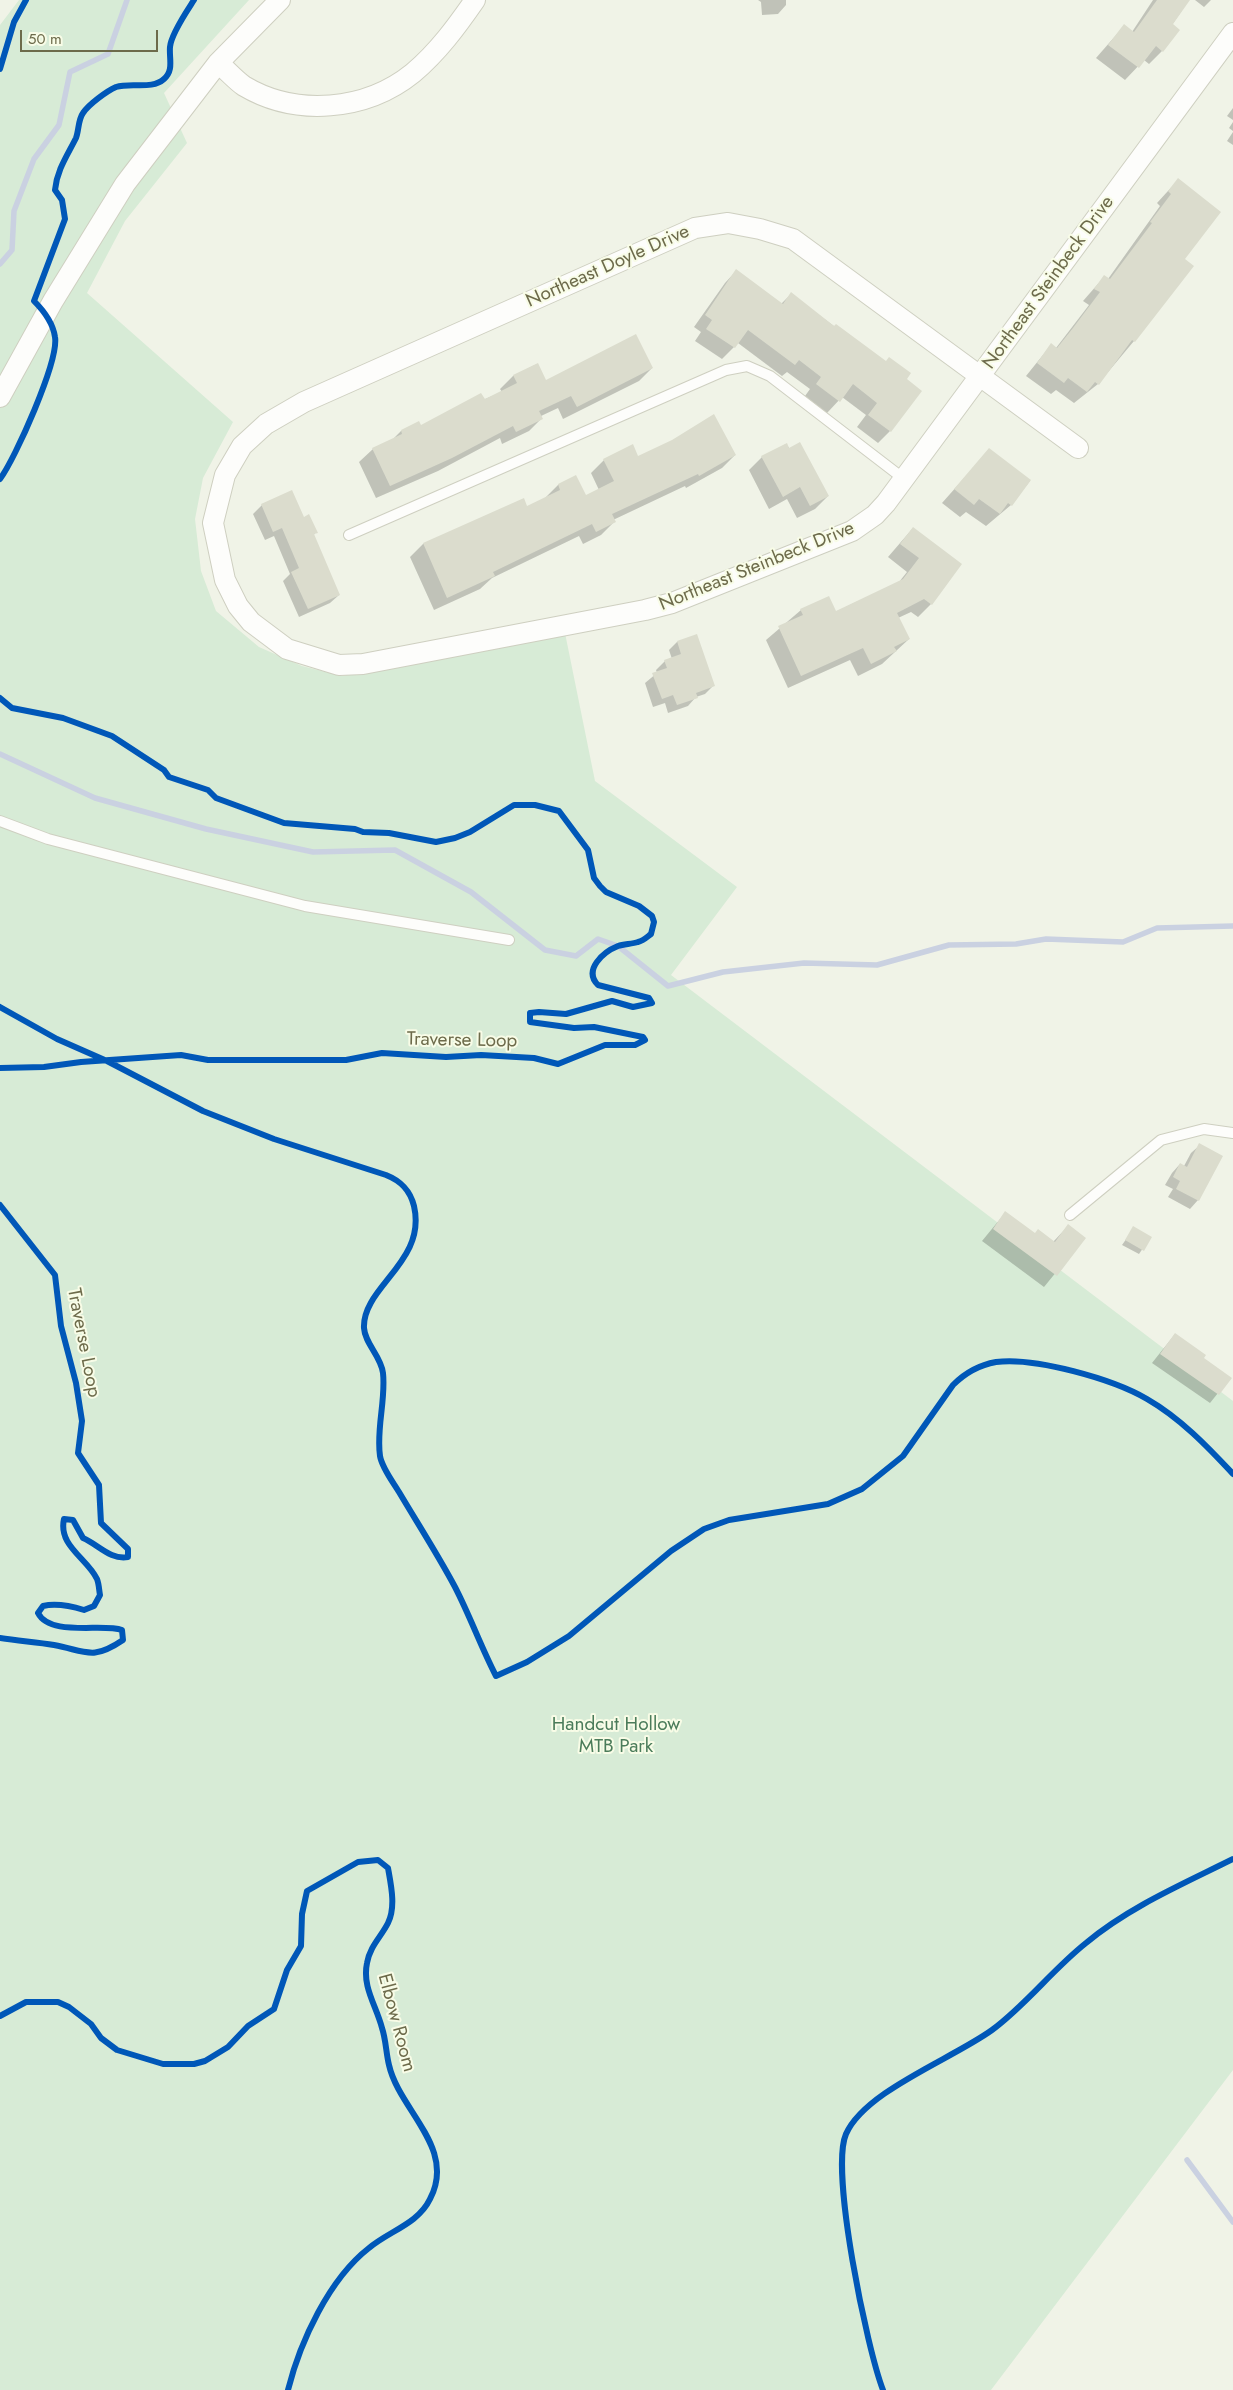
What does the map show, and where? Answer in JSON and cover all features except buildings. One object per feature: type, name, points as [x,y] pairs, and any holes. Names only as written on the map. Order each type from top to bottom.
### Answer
[{"type":"street","points":[[0,397],[53,301],[125,184],[218,63],[280,0]]},
{"type":"street","points":[[218,63],[242,85],[284,104],[308,107],[367,98],[391,87],[413,72],[450,35],[475,0]]},
{"type":"street","name":"Northeast Steinbeck Drive","points":[[225,580],[238,606],[251,622],[286,649],[339,665],[363,664],[621,615],[672,603],[852,531],[875,515],[904,479],[1233,33]]},
{"type":"street","name":"Northeast Doyle Drive","points":[[225,580],[214,524],[225,475],[242,446],[266,424],[304,402],[695,228],[728,223],[760,229],[793,239],[1078,448]]},
{"type":"lane","points":[[349,535],[726,370],[747,366],[770,376],[904,479]]},
{"type":"lane","points":[[0,821],[48,839],[305,906],[509,940]]},
{"type":"lane","points":[[1070,1215],[1162,1140],[1204,1129],[1233,1133]]},
{"type":"green space","name":"Handcut Hollow MTB Park","points":[[19,0],[249,0],[164,93],[187,143],[125,221],[87,293],[233,422],[203,478],[195,519],[201,571],[216,611],[259,647],[302,666],[342,676],[565,633],[595,781],[737,887],[671,975],[1233,1401],[1233,2070],[991,2390],[0,2390],[0,25]]},
{"type":"waterway","points":[[0,264],[12,250],[14,211],[34,159],[59,125],[70,72],[108,54],[127,0]]},
{"type":"waterway","points":[[0,754],[95,798],[206,829],[313,852],[395,850],[471,892],[545,950],[576,956],[598,939],[618,946],[668,986],[723,972],[804,963],[877,965],[949,945],[1016,944],[1046,939],[1123,942],[1157,928],[1233,926]]},
{"type":"waterway","points":[[1187,2160],[1233,2222]]},
{"type":"cycle path","points":[[0,69],[14,22],[26,0]]},
{"type":"cycle path","points":[[0,479],[25,432],[50,367],[55,337],[45,313],[34,301],[65,219],[62,200],[55,190],[56,183],[63,163],[76,138],[81,116],[94,102],[116,87],[154,84],[167,76],[170,68],[170,47],[173,36],[194,0]]},
{"type":"cycle path","name":"Traverse Loop","points":[[0,698],[12,708],[63,718],[112,736],[164,770],[169,777],[208,790],[216,798],[284,823],[389,833],[436,842],[455,838],[470,832],[514,805],[535,805],[559,811],[588,850],[594,878],[600,886],[606,892],[639,906],[652,916],[654,922],[651,934],[645,939],[618,946],[606,953],[597,962],[593,973],[598,985],[649,998],[652,1003],[633,1007],[612,1001],[566,1014],[530,1013],[530,1022],[574,1028],[594,1027],[643,1037],[645,1040],[635,1045],[605,1045],[558,1064],[534,1058],[481,1055],[446,1057],[382,1053],[346,1060],[208,1060],[181,1055],[81,1062],[44,1067],[0,1068]]},
{"type":"cycle path","points":[[0,1007],[57,1039],[107,1061],[203,1111],[274,1139],[386,1175],[400,1183],[407,1191],[414,1206],[416,1226],[411,1243],[403,1258],[373,1300],[366,1313],[364,1328],[367,1339],[382,1367],[383,1373],[384,1383],[379,1435],[380,1456],[388,1475],[455,1587],[496,1676],[527,1662],[569,1636],[671,1551],[704,1529],[729,1520],[828,1504],[862,1489],[903,1456],[953,1385],[973,1370],[990,1363],[1012,1361],[1052,1366],[1095,1377],[1132,1391],[1147,1399],[1182,1424],[1233,1474]]},
{"type":"cycle path","name":"Traverse Loop","points":[[0,1205],[55,1275],[61,1326],[76,1383],[82,1421],[78,1453],[99,1485],[101,1523],[128,1549],[128,1557],[110,1554],[83,1538],[73,1520],[64,1519],[65,1537],[97,1579],[100,1595],[94,1606],[84,1610],[69,1606],[53,1605],[43,1606],[38,1613],[44,1620],[54,1625],[122,1630],[123,1640],[104,1650],[89,1653],[54,1645],[0,1638]]},
{"type":"cycle path","points":[[883,2390],[868,2338],[846,2220],[842,2154],[846,2134],[856,2118],[890,2090],[992,2030],[1016,2010],[1074,1953],[1120,1918],[1233,1859]]},
{"type":"cycle path","name":"Elbow Room","points":[[0,2016],[26,2002],[58,2002],[69,2007],[91,2024],[101,2038],[117,2050],[163,2064],[194,2064],[205,2061],[228,2047],[248,2026],[274,2009],[287,1970],[301,1946],[302,1914],[307,1891],[358,1862],[378,1860],[388,1868],[392,1910],[388,1923],[368,1957],[366,1980],[383,2033],[389,2065],[395,2082],[432,2146],[436,2163],[436,2180],[425,2208],[411,2221],[369,2248],[341,2277],[329,2294],[308,2332],[288,2390]]}]
